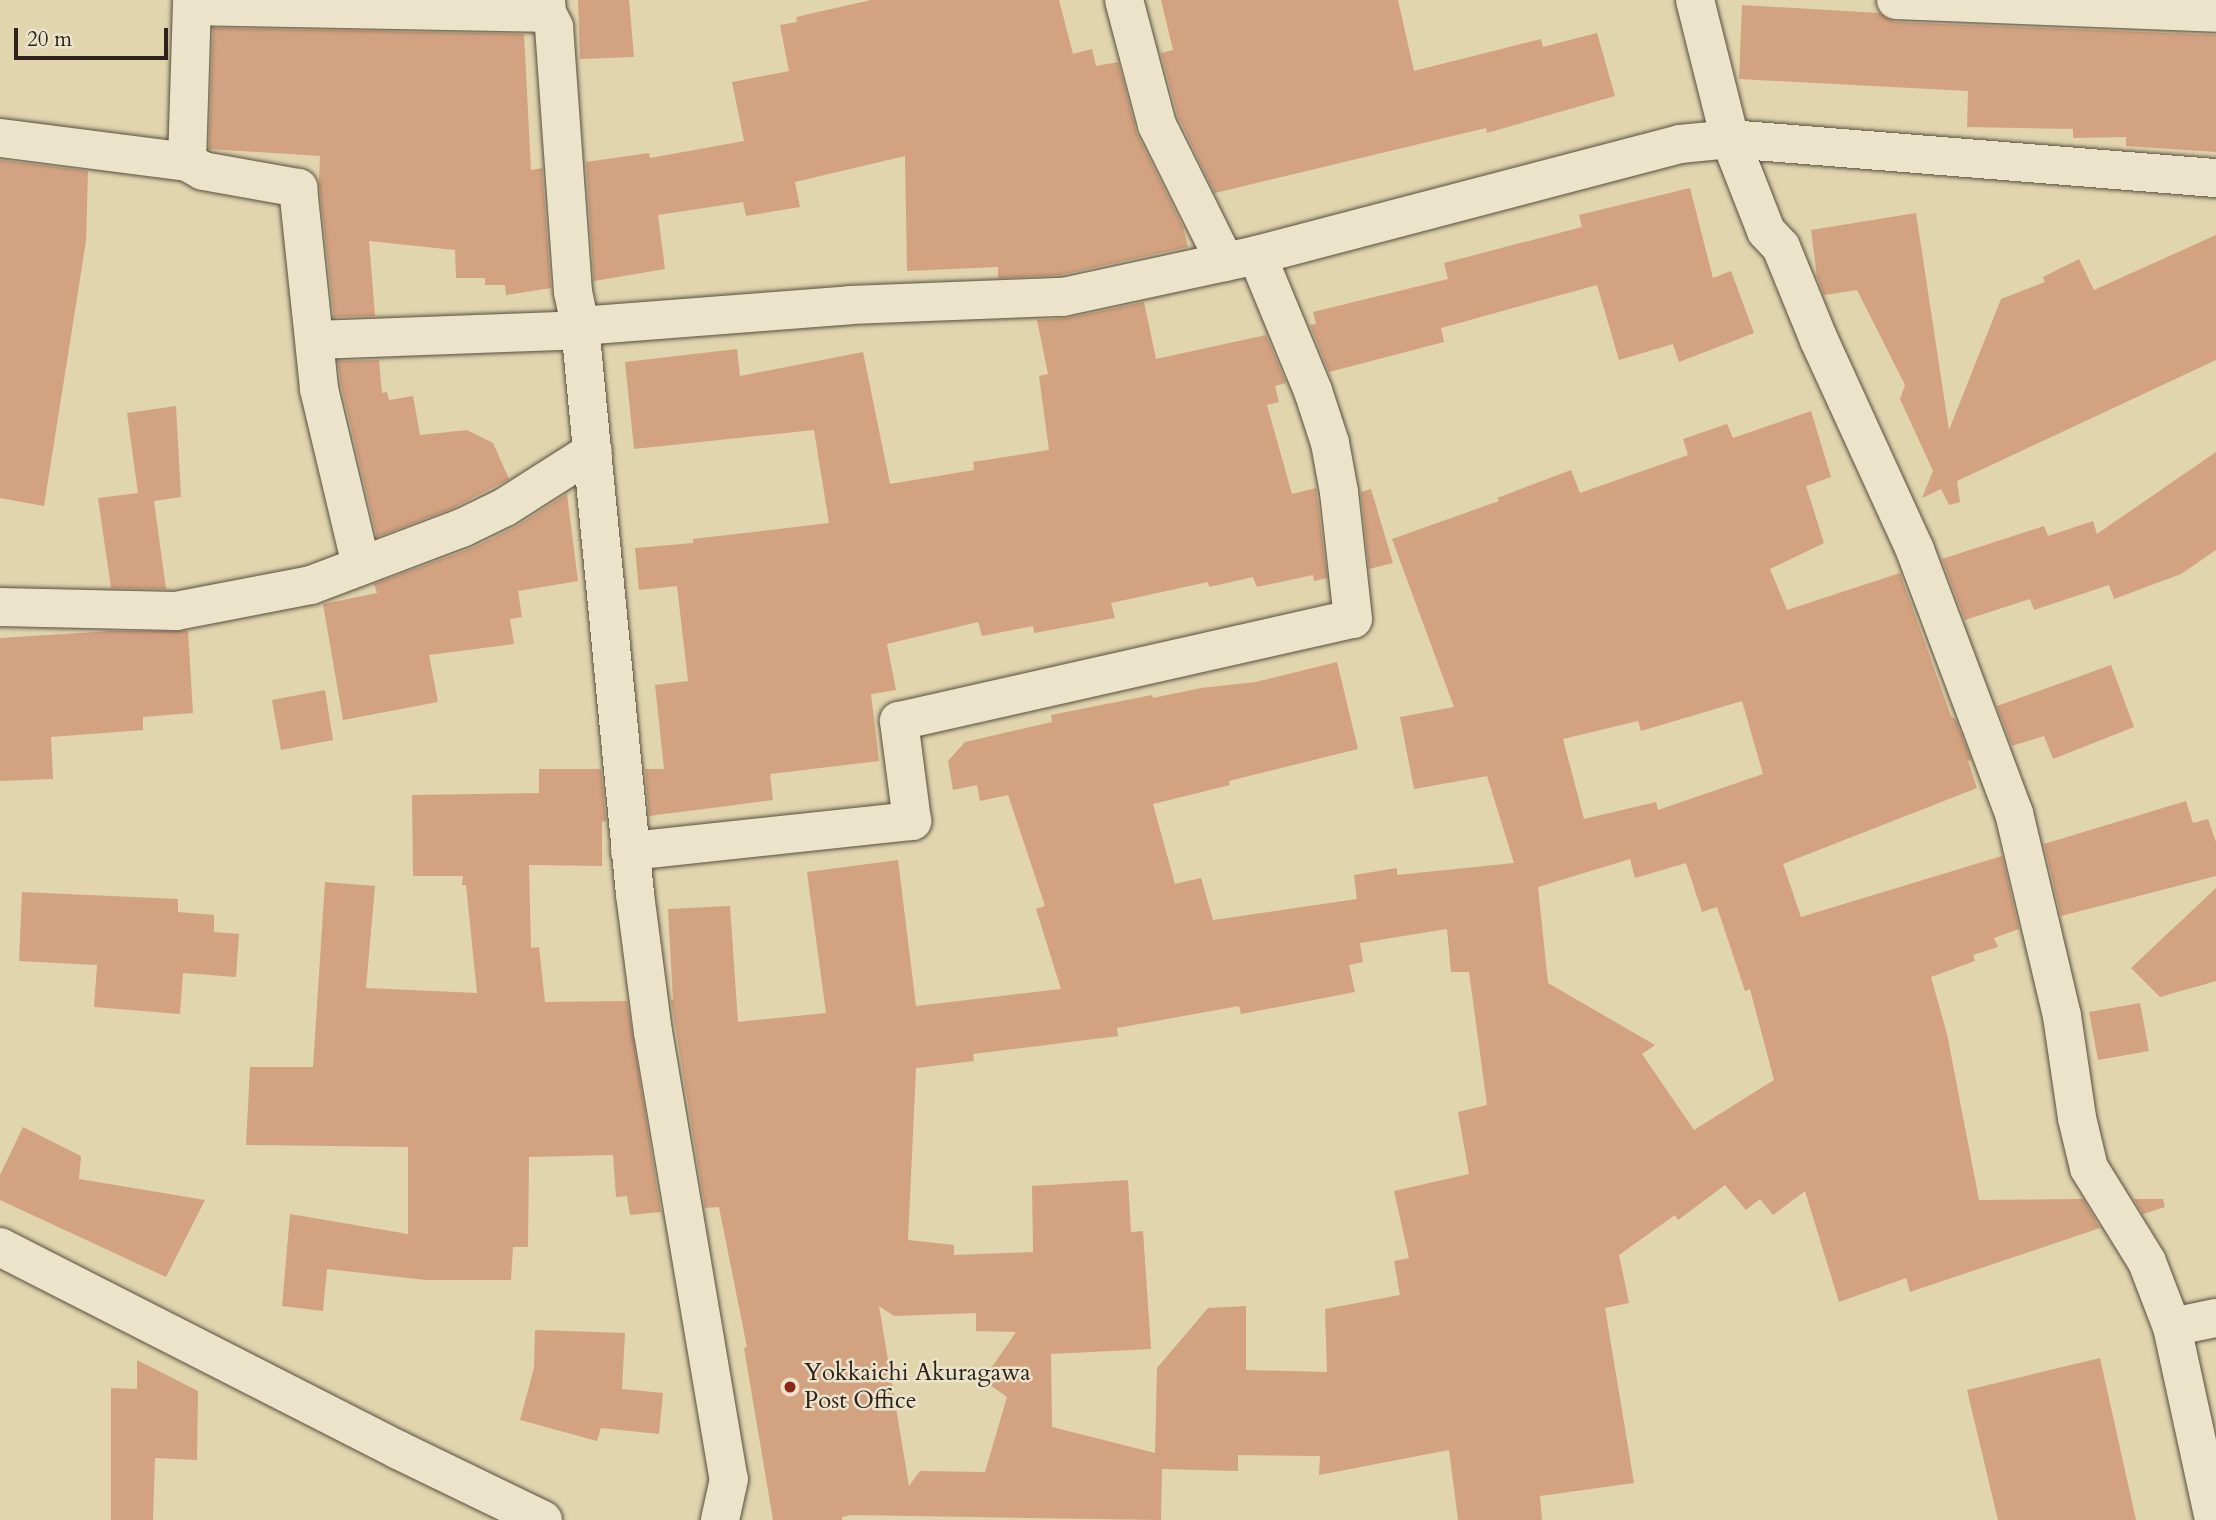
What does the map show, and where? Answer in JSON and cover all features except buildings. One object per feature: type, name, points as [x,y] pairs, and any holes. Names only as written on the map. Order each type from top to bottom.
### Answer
[{"type":"street","points":[[630,851],[912,821],[899,721],[1353,619],[1339,492],[1330,443],[1313,391],[1241,258],[1157,125],[1124,0]]},
{"type":"street","points":[[1695,0],[1730,139],[1766,231],[1782,247],[1819,340],[1915,550],[2014,813],[2062,1016],[2077,1118],[2089,1168],[2147,1262],[2172,1327],[2214,1520]]},
{"type":"street","points":[[1896,0],[2216,13]]},
{"type":"street","points":[[187,162],[192,3],[547,7],[554,27],[573,292],[580,326],[593,451],[630,851],[653,1032],[729,1479],[720,1520]]},
{"type":"street","points":[[0,138],[187,162],[202,172],[298,188],[319,389],[361,565]]},
{"type":"street","points":[[315,340],[559,331],[580,326],[850,305],[1063,297],[1241,258],[1679,144],[1730,139],[2216,178]]},
{"type":"street","points":[[0,607],[176,611],[312,585],[462,528],[505,507],[593,451]]},
{"type":"street","points":[[0,1247],[386,1444],[543,1520]]},
{"type":"street","points":[[2172,1327],[2216,1318]]},
{"type":"place","name":"Yokkaichi Akuragawa Post Office","points":[[790,1387]]}]
